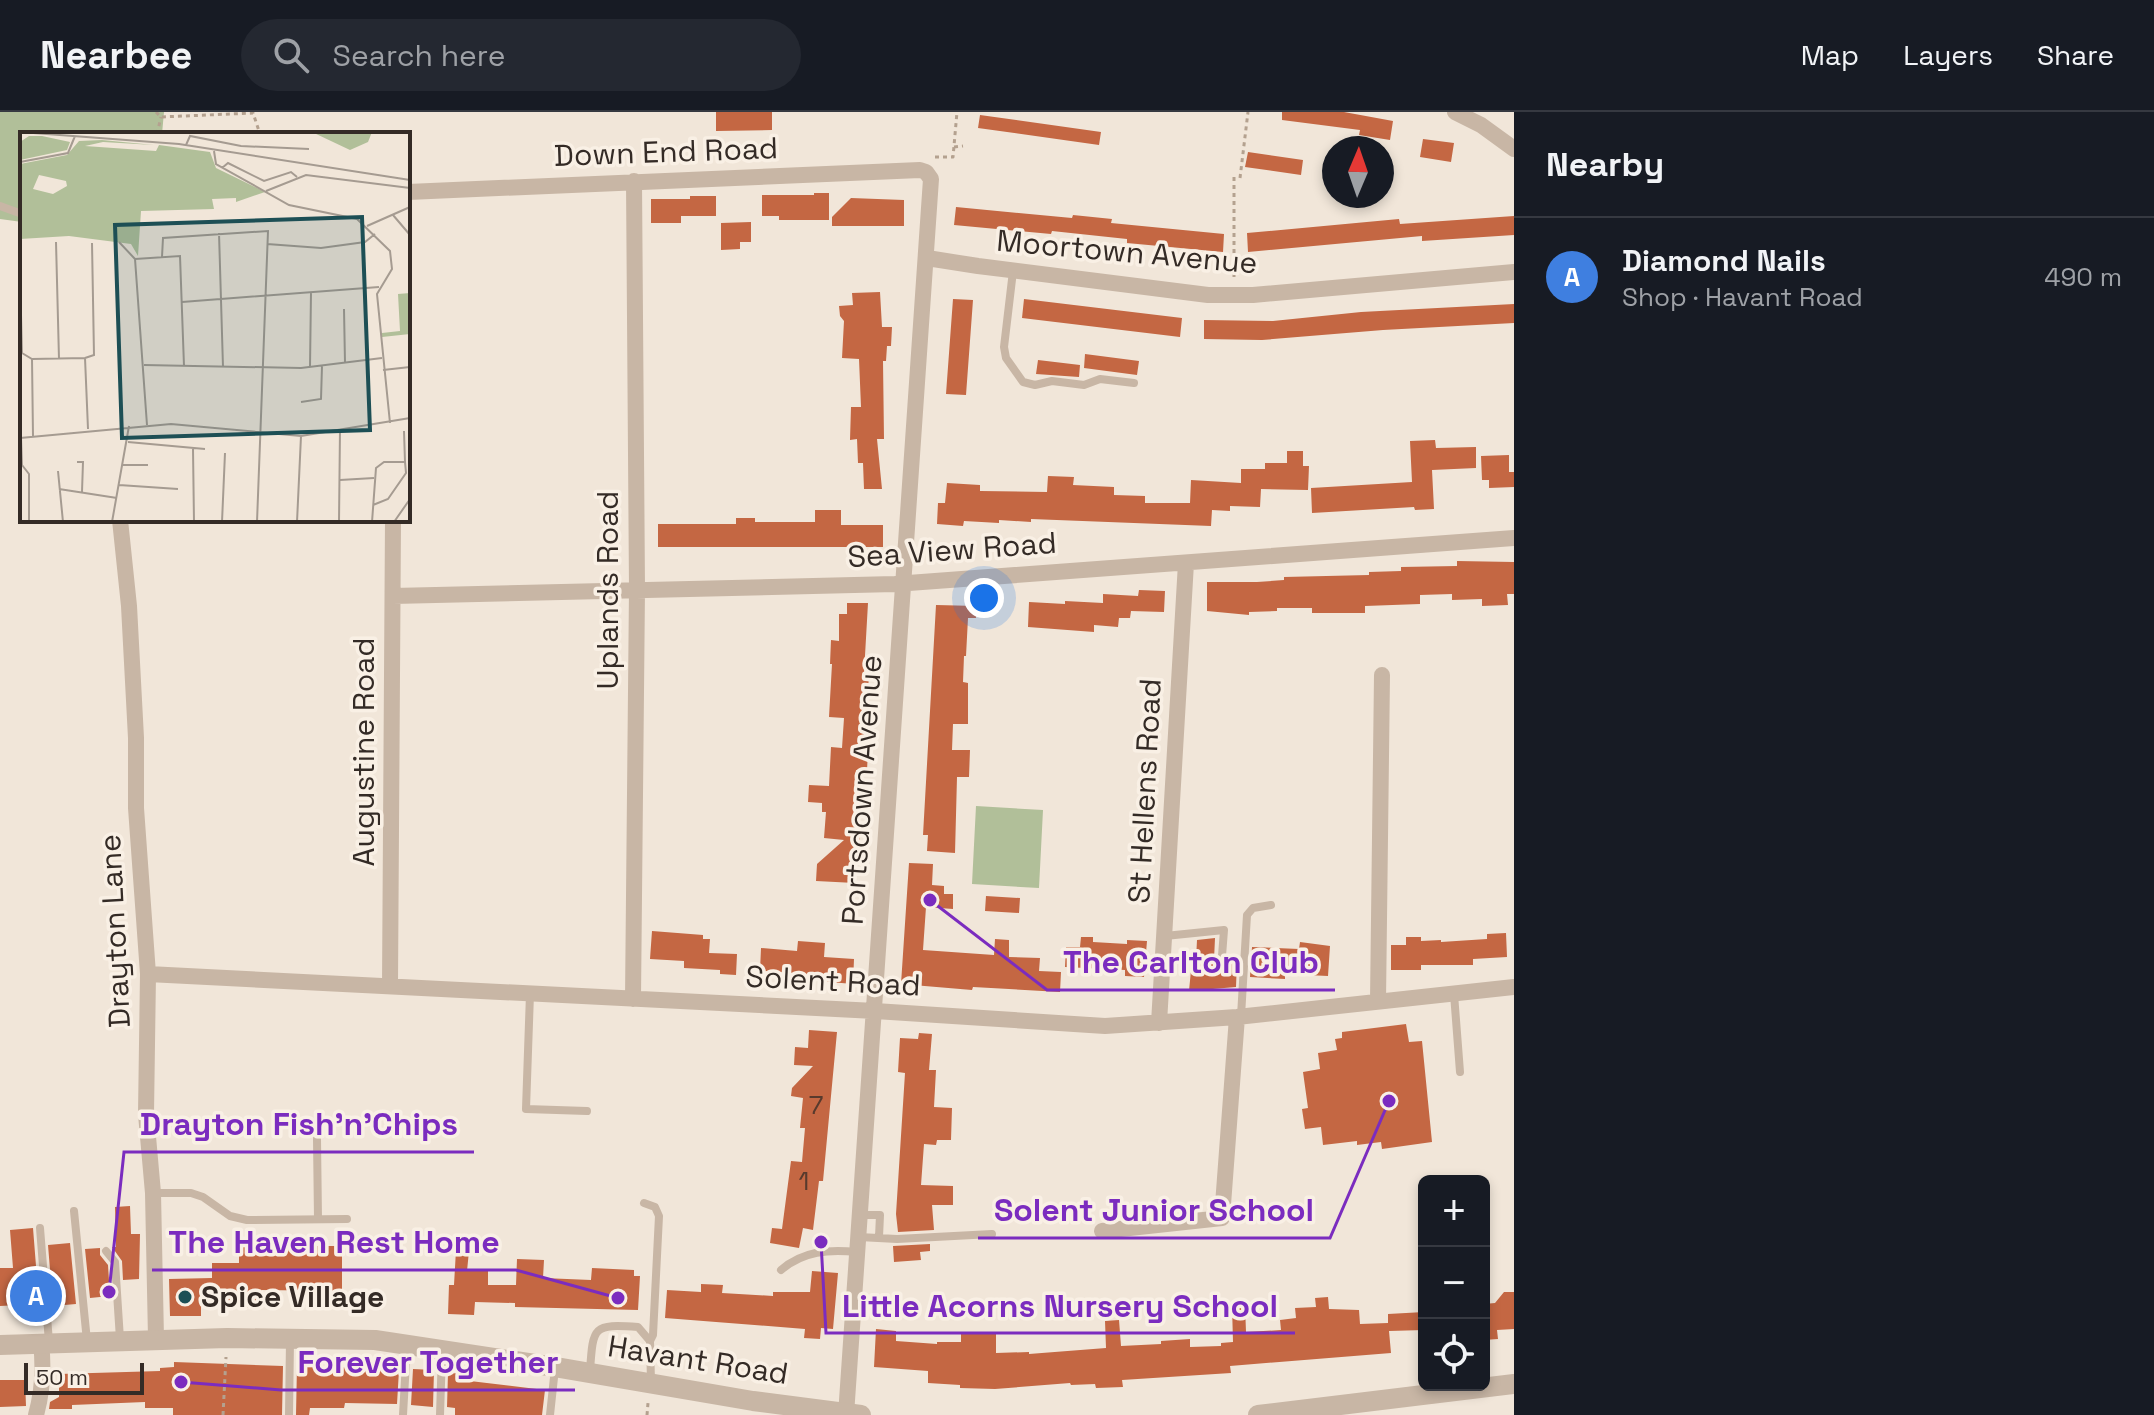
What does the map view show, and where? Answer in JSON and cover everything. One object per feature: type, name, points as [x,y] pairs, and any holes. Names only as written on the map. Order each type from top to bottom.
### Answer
[{"type":"street","points":[[1455,112],[1481,125],[1514,149]]},
{"type":"street","name":"Down End Road","points":[[410,192],[920,170],[930,164]]},
{"type":"street","name":"Portsdown Avenue","points":[[851,1414],[857,1244],[932,185],[930,164]]},
{"type":"street","name":"Uplands Road","points":[[633,999],[637,589],[634,181]]},
{"type":"street","name":"Moortown Avenue","points":[[927,258],[1208,295],[1514,272]]},
{"type":"street","name":"Drayton Lane","points":[[120,522],[129,606],[136,738],[136,808],[148,974],[146,1114],[153,1193],[156,1338]]},
{"type":"street","name":"Augustine Road","points":[[390,985],[393,522]]},
{"type":"street","name":"Sea View Road","points":[[393,596],[903,583],[1514,538]]},
{"type":"street","name":"St Hellens Road","points":[[1159,1023],[1186,563]]},
{"type":"street","points":[[1378,1001],[1382,675]]},
{"type":"street","name":"Solent Road","points":[[148,974],[875,1011],[1105,1026],[1239,1016],[1514,987]]},
{"type":"street","points":[[1102,1231],[1222,1218],[1239,1016]]},
{"type":"street","name":"Havant Road","points":[[0,1345],[156,1338],[375,1340],[590,1372],[651,1383],[753,1408],[851,1414]]},
{"type":"street","points":[[36,1415],[42,1393],[45,1343]]},
{"type":"street","points":[[1258,1415],[1332,1410],[1513,1383]]},
{"type":"lane","points":[[0,206],[20,213]]},
{"type":"lane","points":[[1013,271],[1004,347],[1006,358],[1023,382],[1035,385],[1052,381],[1084,385],[1100,379],[1134,383]]},
{"type":"lane","points":[[1239,1016],[1247,915],[1253,908],[1271,905]]},
{"type":"lane","points":[[1165,936],[1224,930],[1222,956]]},
{"type":"lane","points":[[530,994],[526,1109],[587,1111]]},
{"type":"lane","points":[[1454,994],[1460,1072]]},
{"type":"lane","points":[[317,1139],[318,1219]]},
{"type":"lane","points":[[153,1193],[183,1192],[203,1197],[230,1216],[247,1220],[347,1219]]},
{"type":"lane","points":[[644,1203],[655,1207],[659,1216],[653,1335],[650,1341],[651,1383]]},
{"type":"lane","points":[[74,1211],[87,1342]]},
{"type":"lane","points":[[860,1215],[880,1215],[879,1237]]},
{"type":"lane","points":[[40,1228],[45,1343]]},
{"type":"lane","points":[[781,1270],[806,1254],[837,1250],[879,1237],[897,1239],[992,1234]]},
{"type":"lane","points":[[106,1251],[115,1262],[120,1340]]},
{"type":"lane","points":[[590,1372],[592,1342],[597,1331],[606,1325],[638,1327],[650,1341]]},
{"type":"lane","points":[[289,1415],[290,1338]]},
{"type":"lane","points":[[403,1415],[407,1344]]},
{"type":"lane","points":[[440,1415],[442,1349]]},
{"type":"lane","points":[[550,1415],[555,1367]]},
{"type":"path","points":[[156,112],[161,117],[253,113],[259,132]]},
{"type":"path","points":[[930,164],[953,157],[957,112]]},
{"type":"path","points":[[1240,178],[1248,112]]},
{"type":"path","points":[[157,132],[161,117]]},
{"type":"path","points":[[954,147],[963,146]]},
{"type":"path","points":[[1234,177],[1235,295]]},
{"type":"path","points":[[223,1415],[227,1338]]},
{"type":"green space","points":[[0,112],[164,112],[162,132],[20,132],[20,222],[0,219]]},
{"type":"green space","points":[[976,806],[1043,810],[1039,888],[972,884]]},
{"type":"building","points":[[716,112],[772,112],[772,130],[716,131]]},
{"type":"building","points":[[1282,112],[1344,112],[1393,121],[1391,136],[1365,136],[1359,135],[1360,130],[1282,120]]},
{"type":"building","points":[[980,115],[1101,132],[1099,145],[978,128]]},
{"type":"building","points":[[1423,139],[1454,143],[1451,162],[1420,157]]},
{"type":"building","points":[[1248,152],[1303,160],[1301,175],[1245,167]]},
{"type":"building","points":[[829,193],[829,220],[779,220],[779,216],[762,216],[762,195]]},
{"type":"building","points":[[690,196],[716,196],[716,216],[681,216],[681,223],[651,223],[651,199],[690,199]]},
{"type":"building","points":[[851,198],[904,200],[904,226],[832,226],[832,217]]},
{"type":"building","points":[[956,207],[1072,218],[1073,215],[1112,219],[1111,223],[1224,234],[1223,252],[1127,243],[1127,239],[1052,231],[1051,234],[954,225]]},
{"type":"building","points":[[1514,216],[1514,235],[1422,241],[1422,236],[1248,252],[1247,233],[1399,219],[1400,224]]},
{"type":"building","points":[[751,222],[751,242],[740,242],[740,249],[721,250],[721,223]]},
{"type":"building","points":[[880,292],[882,327],[892,327],[891,346],[887,346],[886,361],[883,361],[884,439],[877,439],[882,489],[864,489],[863,463],[858,463],[857,439],[850,440],[851,407],[861,407],[859,359],[842,358],[844,321],[839,306],[853,305],[852,293]]},
{"type":"building","points":[[953,299],[973,300],[966,395],[946,394]]},
{"type":"building","points":[[1024,299],[1182,318],[1180,337],[1022,318]]},
{"type":"building","points":[[1514,304],[1514,323],[1262,340],[1204,339],[1204,320],[1273,321],[1361,312]]},
{"type":"building","points":[[1085,354],[1139,361],[1137,375],[1084,368]]},
{"type":"building","points":[[1038,360],[1080,365],[1079,377],[1036,374]]},
{"type":"building","points":[[1435,440],[1436,448],[1476,447],[1476,468],[1432,470],[1434,509],[1415,510],[1414,507],[1312,513],[1311,488],[1412,482],[1410,441]]},
{"type":"building","points":[[1287,451],[1303,451],[1303,466],[1309,466],[1308,490],[1261,489],[1260,507],[1230,506],[1230,511],[1212,510],[1211,526],[1031,519],[1031,522],[999,520],[999,523],[964,521],[963,526],[937,524],[938,503],[945,503],[947,483],[980,485],[980,491],[1047,492],[1048,476],[1074,477],[1073,485],[1114,487],[1114,495],[1145,496],[1145,503],[1190,503],[1191,480],[1241,483],[1241,469],[1265,469],[1265,463],[1287,463]]},
{"type":"building","points":[[1509,455],[1509,472],[1514,472],[1514,487],[1489,488],[1489,480],[1482,480],[1481,456]]},
{"type":"building","points":[[815,510],[841,510],[841,525],[883,525],[883,547],[658,547],[658,524],[736,524],[736,518],[755,518],[755,522],[815,522]]},
{"type":"building","points":[[1457,561],[1514,562],[1514,594],[1507,594],[1508,605],[1482,606],[1482,599],[1452,600],[1452,594],[1420,595],[1420,604],[1365,606],[1365,613],[1312,613],[1312,608],[1277,608],[1277,611],[1249,612],[1249,615],[1207,611],[1207,582],[1369,575],[1369,572],[1401,571],[1401,567],[1457,566]]},
{"type":"building","points":[[1139,590],[1165,591],[1164,612],[1131,611],[1130,618],[1119,618],[1118,627],[1094,625],[1094,632],[1028,627],[1029,602],[1103,603],[1103,594],[1138,596]]},
{"type":"building","points":[[847,603],[868,603],[864,673],[869,673],[865,749],[868,749],[867,771],[856,770],[853,821],[861,822],[855,883],[816,881],[817,864],[844,840],[824,838],[826,812],[822,812],[822,803],[808,802],[809,785],[829,786],[831,747],[842,748],[844,718],[829,717],[830,664],[831,640],[839,641],[839,614],[847,614]]},
{"type":"building","points":[[936,605],[977,606],[976,618],[968,618],[964,656],[963,682],[968,683],[968,724],[953,724],[952,750],[970,750],[969,777],[957,777],[955,853],[927,851],[928,835],[923,835]]},
{"type":"building","points":[[909,863],[933,864],[932,885],[944,886],[944,894],[953,894],[953,909],[926,907],[923,950],[994,955],[995,939],[1009,940],[1009,957],[1040,958],[1039,971],[1061,972],[1060,992],[973,987],[972,990],[901,984]]},
{"type":"building","points":[[986,896],[1020,898],[1019,913],[985,911]]},
{"type":"building","points":[[652,931],[703,935],[703,939],[710,939],[709,953],[737,954],[736,975],[720,974],[720,970],[684,968],[684,961],[650,959]]},
{"type":"building","points":[[1506,933],[1507,957],[1473,959],[1473,965],[1421,965],[1421,970],[1391,970],[1391,945],[1406,945],[1406,937],[1441,942],[1487,939],[1487,934]]},
{"type":"building","points":[[1081,937],[1093,937],[1093,942],[1127,944],[1127,940],[1147,941],[1144,977],[1125,976],[1125,970],[1065,967],[1066,947],[1080,947]]},
{"type":"building","points":[[1215,938],[1214,960],[1222,963],[1237,961],[1236,987],[1189,991],[1197,940]]},
{"type":"building","points":[[798,941],[825,943],[824,957],[854,959],[853,984],[795,979],[796,973],[760,971],[761,948],[797,951]]},
{"type":"building","points":[[1300,942],[1330,946],[1328,976],[1285,974],[1285,979],[1250,977],[1252,947],[1299,949]]},
{"type":"building","points":[[1406,1024],[1409,1042],[1422,1041],[1432,1142],[1382,1149],[1381,1142],[1323,1145],[1321,1127],[1305,1129],[1302,1109],[1308,1108],[1303,1072],[1320,1069],[1318,1053],[1337,1050],[1335,1039],[1342,1038],[1342,1032]]},
{"type":"building","points":[[809,1030],[837,1032],[823,1181],[819,1181],[813,1230],[803,1228],[799,1248],[770,1243],[772,1228],[782,1229],[791,1161],[802,1162],[805,1128],[800,1128],[803,1098],[791,1096],[792,1088],[813,1066],[794,1065],[795,1047],[808,1048]]},
{"type":"building","points":[[919,1033],[932,1034],[929,1070],[936,1070],[934,1107],[952,1108],[951,1140],[937,1140],[936,1145],[924,1144],[921,1185],[953,1186],[953,1205],[932,1205],[934,1230],[898,1232],[896,1214],[905,1073],[898,1072],[900,1038],[918,1039]]},
{"type":"building","points":[[130,1206],[131,1234],[140,1234],[139,1279],[123,1280],[122,1261],[112,1247],[116,1247],[115,1207]]},
{"type":"building","points":[[33,1228],[39,1304],[0,1306],[0,1268],[13,1268],[10,1230]]},
{"type":"building","points":[[70,1243],[76,1304],[53,1306],[48,1245]]},
{"type":"building","points":[[930,1244],[930,1251],[920,1252],[921,1260],[894,1262],[893,1246]]},
{"type":"building","points":[[239,1246],[342,1246],[342,1291],[262,1290],[262,1308],[201,1307],[201,1316],[170,1316],[169,1279],[212,1278],[212,1263],[239,1263]]},
{"type":"building","points":[[100,1248],[100,1255],[108,1265],[110,1296],[90,1298],[85,1249]]},
{"type":"building","points":[[456,1250],[469,1251],[467,1271],[488,1271],[488,1285],[516,1285],[517,1259],[544,1260],[543,1278],[591,1280],[592,1268],[634,1270],[634,1276],[640,1276],[638,1310],[515,1307],[515,1303],[475,1302],[474,1315],[448,1314],[449,1285],[454,1285]]},
{"type":"building","points":[[812,1271],[838,1273],[833,1329],[821,1328],[820,1339],[804,1338],[805,1329],[665,1318],[667,1290],[701,1292],[701,1284],[723,1285],[722,1293],[773,1296],[773,1292],[810,1292]]},
{"type":"building","points":[[1504,1292],[1514,1292],[1514,1329],[1497,1330],[1498,1339],[1490,1340],[1490,1303],[1495,1303]]},
{"type":"building","points":[[1328,1297],[1329,1309],[1359,1310],[1360,1324],[1388,1323],[1388,1314],[1418,1312],[1418,1330],[1389,1331],[1391,1353],[1230,1366],[1231,1373],[1122,1380],[1123,1387],[1096,1388],[1095,1384],[1070,1383],[995,1389],[960,1388],[960,1385],[928,1383],[928,1371],[874,1367],[876,1329],[896,1331],[896,1341],[937,1344],[961,1342],[961,1332],[996,1332],[996,1353],[1029,1354],[1106,1348],[1105,1321],[1119,1320],[1121,1346],[1190,1339],[1190,1347],[1221,1346],[1221,1343],[1233,1342],[1232,1306],[1245,1305],[1246,1332],[1281,1330],[1280,1320],[1296,1318],[1295,1308],[1316,1307],[1315,1298]]},
{"type":"building","points":[[174,1362],[283,1366],[282,1415],[173,1415],[173,1408],[145,1408],[145,1402],[49,1409],[50,1402],[59,1397],[59,1374],[160,1371],[160,1368],[174,1367]]},
{"type":"building","points":[[297,1365],[399,1370],[397,1404],[345,1403],[344,1408],[310,1408],[309,1415],[296,1415]]},
{"type":"building","points":[[413,1369],[434,1370],[433,1407],[411,1405]]},
{"type":"building","points":[[448,1373],[470,1374],[470,1381],[545,1390],[542,1415],[455,1415],[455,1408],[447,1407]]},
{"type":"building","points":[[0,1380],[25,1380],[26,1406],[0,1407]]},
{"type":"place","name":"The Carlton Club","points":[[930,900]]},
{"type":"place","name":"Solent Junior School","points":[[1389,1101]]},
{"type":"place","name":"Little Acorns Nursery School","points":[[821,1242]]},
{"type":"place","name":"Drayton Fish'n'Chips","points":[[109,1292]]},
{"type":"place","name":"Diamond Nails","points":[[36,1296]]},
{"type":"place","name":"Spice Village","points":[[185,1297]]},
{"type":"place","name":"The Haven Rest Home","points":[[618,1298]]},
{"type":"place","name":"Forever Together","points":[[181,1382]]}]
